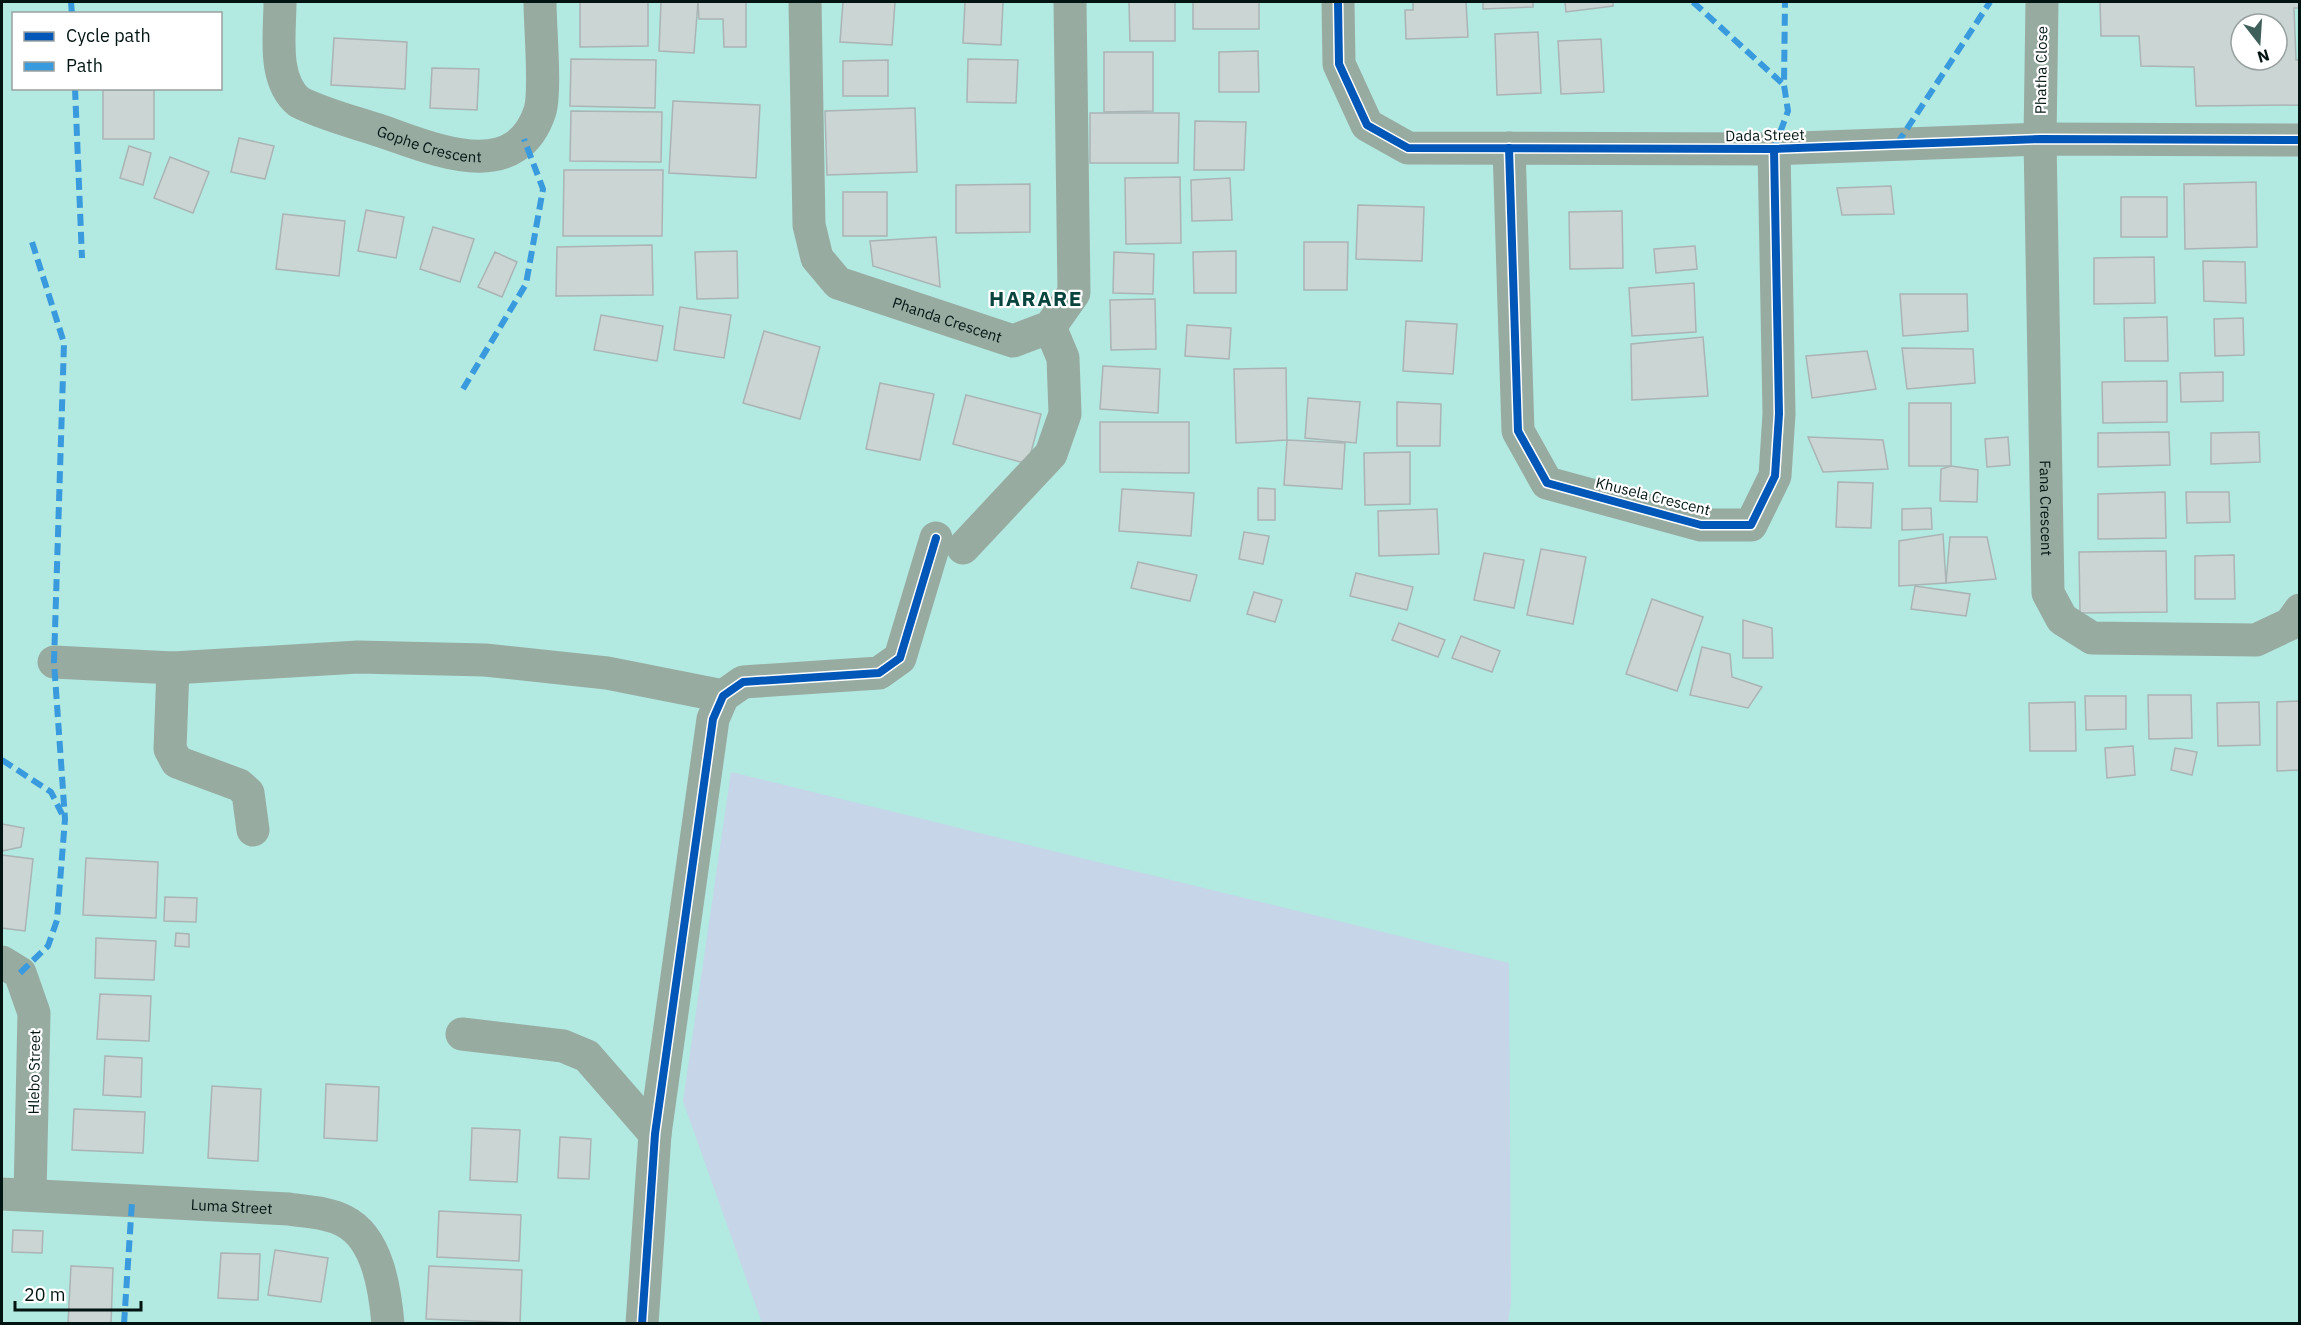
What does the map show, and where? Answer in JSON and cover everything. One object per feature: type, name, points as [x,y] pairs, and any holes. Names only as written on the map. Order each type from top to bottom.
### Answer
[{"type":"street","name":"Gophe Crescent","points":[[280,2],[281,67],[291,95],[299,102],[447,153],[482,158],[513,148],[524,139],[540,111],[540,2]]},
{"type":"street","name":"Phanda Crescent","points":[[805,2],[809,225],[817,258],[838,283],[1012,341],[1050,327]]},
{"type":"street","points":[[642,1323],[655,1134],[713,719],[723,696],[743,682],[879,673],[900,658],[950,543],[1051,454],[1065,414],[1063,358],[1050,327],[1074,293],[1070,2]]},
{"type":"street","name":"Dada Street","points":[[1338,2],[1339,64],[1367,125],[1408,148],[1774,149],[2040,139],[2300,140]]},
{"type":"street","name":"Phatha Close","points":[[2040,139],[2042,2]]},
{"type":"street","name":"Fana Crescent","points":[[2040,139],[2048,593],[2062,619],[2092,638],[2256,640],[2290,624],[2300,610]]},
{"type":"street","name":"Khusela Crescent","points":[[1509,148],[1518,431],[1547,483],[1701,525],[1751,525],[1775,476],[1779,414],[1774,149]]},
{"type":"street","points":[[54,662],[173,668],[358,657],[485,660],[607,673],[723,696]]},
{"type":"street","points":[[173,668],[170,749],[177,762],[239,785],[248,793],[253,830]]},
{"type":"street","name":"Hlebo Street","points":[[2,962],[20,974],[34,1013],[16,1195]]},
{"type":"street","points":[[462,1034],[562,1046],[587,1056],[655,1134]]},
{"type":"street","name":"Luma Street","points":[[16,1195],[290,1209],[326,1214],[345,1221],[359,1232],[367,1246],[377,1265],[385,1294],[388,1323]]},
{"type":"shaded area","points":[[731,772],[1509,963],[1511,1302],[1508,1323],[762,1323],[683,1101]]},
{"type":"building","points":[[580,2],[648,2],[648,46],[580,47]]},
{"type":"building","points":[[661,2],[698,2],[694,53],[659,51]]},
{"type":"building","points":[[698,2],[746,2],[746,47],[724,47],[723,19],[699,19]]},
{"type":"building","points":[[843,2],[895,2],[892,45],[840,42]]},
{"type":"building","points":[[965,2],[1003,2],[1001,45],[963,43]]},
{"type":"building","points":[[1129,2],[1175,2],[1175,41],[1130,41]]},
{"type":"building","points":[[1193,2],[1259,2],[1259,29],[1193,29]]},
{"type":"building","points":[[1413,2],[1466,2],[1468,37],[1406,39],[1405,10],[1413,10]]},
{"type":"building","points":[[1483,2],[1533,2],[1533,7],[1483,9]]},
{"type":"building","points":[[1565,2],[1613,2],[1613,6],[1566,12]]},
{"type":"building","points":[[2100,2],[2300,2],[2300,8],[2294,8],[2296,60],[2300,60],[2300,105],[2196,106],[2194,67],[2141,66],[2139,36],[2101,36]]},
{"type":"building","points":[[1538,32],[1541,93],[1497,95],[1495,34]]},
{"type":"building","points":[[334,38],[407,42],[405,89],[331,85]]},
{"type":"building","points":[[1601,39],[1604,92],[1561,94],[1558,41]]},
{"type":"building","points":[[1258,51],[1259,92],[1219,92],[1219,52]]},
{"type":"building","points":[[1104,52],[1153,52],[1153,111],[1104,112]]},
{"type":"building","points":[[571,59],[656,60],[655,108],[570,106]]},
{"type":"building","points":[[968,59],[1018,60],[1016,103],[967,102]]},
{"type":"building","points":[[888,60],[888,96],[843,96],[843,61]]},
{"type":"building","points":[[432,68],[479,69],[477,110],[430,108]]},
{"type":"building","points":[[103,90],[154,90],[154,139],[103,139]]},
{"type":"building","points":[[673,101],[760,105],[756,178],[669,173]]},
{"type":"building","points":[[915,108],[917,172],[827,175],[825,111]]},
{"type":"building","points":[[571,111],[662,112],[661,162],[570,161]]},
{"type":"building","points":[[1090,113],[1179,113],[1178,163],[1090,163]]},
{"type":"building","points":[[1195,121],[1246,122],[1244,170],[1194,170]]},
{"type":"building","points":[[239,138],[274,146],[265,179],[231,172]]},
{"type":"building","points":[[129,146],[151,153],[143,185],[120,178]]},
{"type":"building","points":[[170,157],[209,172],[193,213],[154,198]]},
{"type":"building","points":[[564,170],[663,170],[662,236],[563,236]]},
{"type":"building","points":[[1180,177],[1181,243],[1126,244],[1125,178]]},
{"type":"building","points":[[1230,178],[1232,220],[1192,221],[1191,180]]},
{"type":"building","points":[[2256,182],[2257,247],[2185,249],[2184,184]]},
{"type":"building","points":[[1030,184],[1030,232],[956,233],[956,185]]},
{"type":"building","points":[[1891,186],[1894,214],[1842,215],[1837,188]]},
{"type":"building","points":[[843,192],[887,192],[887,236],[843,236]]},
{"type":"building","points":[[2121,197],[2167,197],[2167,237],[2121,237]]},
{"type":"building","points":[[1358,205],[1424,207],[1422,261],[1356,259]]},
{"type":"building","points":[[366,210],[404,217],[396,258],[358,251]]},
{"type":"building","points":[[1622,211],[1623,268],[1570,269],[1569,212]]},
{"type":"building","points":[[283,214],[345,221],[339,276],[276,269]]},
{"type":"building","points":[[433,227],[474,239],[460,282],[420,269]]},
{"type":"building","points":[[936,237],[940,287],[873,266],[870,241]]},
{"type":"building","points":[[1304,242],[1348,242],[1347,290],[1304,290]]},
{"type":"building","points":[[652,245],[653,295],[556,296],[557,247]]},
{"type":"building","points":[[1695,246],[1697,269],[1656,273],[1654,249]]},
{"type":"building","points":[[737,251],[738,298],[697,299],[695,252]]},
{"type":"building","points":[[1236,251],[1236,293],[1194,293],[1193,252]]},
{"type":"building","points":[[495,252],[517,262],[502,297],[478,287]]},
{"type":"building","points":[[1114,252],[1154,254],[1153,294],[1113,293]]},
{"type":"building","points":[[2154,257],[2155,303],[2094,304],[2094,258]]},
{"type":"building","points":[[2203,261],[2245,262],[2246,303],[2204,301]]},
{"type":"building","points":[[1694,283],[1696,332],[1632,336],[1629,288]]},
{"type":"building","points":[[1900,294],[1967,294],[1968,331],[1903,336]]},
{"type":"building","points":[[1155,299],[1156,349],[1111,350],[1110,300]]},
{"type":"building","points":[[680,307],[731,315],[724,358],[674,350]]},
{"type":"building","points":[[601,315],[663,326],[657,361],[594,350]]},
{"type":"building","points":[[2167,317],[2168,361],[2125,361],[2124,318]]},
{"type":"building","points":[[2243,318],[2244,355],[2215,356],[2214,319]]},
{"type":"building","points":[[1406,321],[1457,324],[1453,374],[1403,371]]},
{"type":"building","points":[[1187,325],[1231,328],[1229,359],[1185,356]]},
{"type":"building","points":[[764,331],[820,347],[800,419],[743,403]]},
{"type":"building","points":[[1703,337],[1708,396],[1632,400],[1631,344]]},
{"type":"building","points":[[1902,348],[1973,349],[1975,383],[1907,389]]},
{"type":"building","points":[[1867,351],[1876,389],[1812,398],[1806,356]]},
{"type":"building","points":[[1103,366],[1160,369],[1158,413],[1100,409]]},
{"type":"building","points":[[1286,368],[1287,440],[1236,443],[1234,369]]},
{"type":"building","points":[[2223,372],[2223,401],[2181,402],[2180,373]]},
{"type":"building","points":[[2167,381],[2167,422],[2103,423],[2102,382]]},
{"type":"building","points":[[880,383],[934,394],[920,460],[866,449]]},
{"type":"building","points":[[966,395],[1041,414],[1028,464],[953,444]]},
{"type":"building","points":[[1308,398],[1360,402],[1356,443],[1305,438]]},
{"type":"building","points":[[1397,402],[1441,404],[1440,446],[1397,446]]},
{"type":"building","points":[[1909,403],[1951,403],[1951,466],[1909,466]]},
{"type":"building","points":[[1100,422],[1189,422],[1189,473],[1100,472]]},
{"type":"building","points":[[2169,432],[2170,465],[2098,467],[2098,433]]},
{"type":"building","points":[[2259,432],[2260,462],[2211,464],[2211,433]]},
{"type":"building","points":[[1808,437],[1883,440],[1888,469],[1823,472]]},
{"type":"building","points":[[2008,437],[2010,465],[1987,467],[1985,439]]},
{"type":"building","points":[[1287,440],[1345,443],[1342,489],[1284,485]]},
{"type":"building","points":[[1410,452],[1410,504],[1365,505],[1364,453]]},
{"type":"building","points":[[1951,466],[1978,470],[1977,502],[1940,501],[1941,469]]},
{"type":"building","points":[[1838,482],[1873,483],[1871,528],[1836,527]]},
{"type":"building","points":[[1258,488],[1275,489],[1275,520],[1258,520]]},
{"type":"building","points":[[1122,489],[1194,493],[1191,536],[1119,531]]},
{"type":"building","points":[[2165,492],[2166,538],[2098,539],[2098,494]]},
{"type":"building","points":[[2186,492],[2229,492],[2230,522],[2187,523]]},
{"type":"building","points":[[1931,508],[1932,529],[1902,530],[1902,509]]},
{"type":"building","points":[[1437,509],[1439,554],[1379,556],[1378,511]]},
{"type":"building","points":[[1244,532],[1269,536],[1263,564],[1239,559]]},
{"type":"building","points":[[1943,534],[1946,583],[1899,586],[1899,541]]},
{"type":"building","points":[[1950,537],[1987,537],[1996,579],[1946,583]]},
{"type":"building","points":[[1541,549],[1586,557],[1573,624],[1527,615]]},
{"type":"building","points":[[2166,551],[2167,612],[2080,613],[2079,552]]},
{"type":"building","points":[[1484,553],[1524,560],[1514,608],[1474,600]]},
{"type":"building","points":[[2234,555],[2235,599],[2195,599],[2195,556]]},
{"type":"building","points":[[1138,562],[1197,575],[1190,601],[1131,588]]},
{"type":"building","points":[[1356,573],[1413,587],[1407,610],[1350,596]]},
{"type":"building","points":[[1915,586],[1970,594],[1966,616],[1911,609]]},
{"type":"building","points":[[1254,592],[1282,600],[1275,622],[1247,614]]},
{"type":"building","points":[[1652,599],[1703,617],[1677,691],[1626,674]]},
{"type":"building","points":[[1743,620],[1772,628],[1773,658],[1743,658]]},
{"type":"building","points":[[1399,623],[1445,640],[1438,657],[1392,640]]},
{"type":"building","points":[[1461,636],[1500,651],[1492,672],[1452,658]]},
{"type":"building","points":[[1702,647],[1730,654],[1732,677],[1762,687],[1748,708],[1690,695]]},
{"type":"building","points":[[2148,695],[2191,695],[2192,738],[2149,739]]},
{"type":"building","points":[[2085,696],[2126,696],[2126,729],[2086,730]]},
{"type":"building","points":[[2300,701],[2300,770],[2277,771],[2277,702]]},
{"type":"building","points":[[2075,702],[2076,751],[2030,751],[2029,703]]},
{"type":"building","points":[[2259,702],[2260,745],[2218,746],[2217,703]]},
{"type":"building","points":[[2133,746],[2135,775],[2107,778],[2105,748]]},
{"type":"building","points":[[2175,748],[2197,752],[2192,775],[2171,770]]},
{"type":"building","points":[[2,824],[24,828],[21,847],[2,851]]},
{"type":"building","points":[[2,855],[33,859],[25,931],[2,928]]},
{"type":"building","points":[[86,858],[158,862],[156,918],[83,915]]},
{"type":"building","points":[[165,897],[197,898],[196,922],[164,921]]},
{"type":"building","points":[[176,933],[189,934],[189,947],[175,946]]},
{"type":"building","points":[[96,938],[156,941],[154,980],[95,978]]},
{"type":"building","points":[[100,994],[151,996],[149,1041],[97,1039]]},
{"type":"building","points":[[105,1056],[142,1058],[141,1097],[103,1095]]},
{"type":"building","points":[[326,1084],[379,1087],[377,1141],[324,1138]]},
{"type":"building","points":[[212,1086],[261,1089],[258,1161],[208,1158]]},
{"type":"building","points":[[74,1109],[145,1112],[143,1153],[72,1150]]},
{"type":"building","points":[[472,1128],[520,1130],[517,1182],[470,1180]]},
{"type":"building","points":[[560,1137],[591,1139],[589,1179],[558,1178]]},
{"type":"building","points":[[439,1211],[521,1215],[519,1261],[437,1257]]},
{"type":"building","points":[[13,1230],[43,1231],[42,1253],[12,1252]]},
{"type":"building","points":[[275,1250],[328,1258],[321,1302],[268,1295]]},
{"type":"building","points":[[221,1253],[260,1254],[258,1300],[218,1298]]},
{"type":"building","points":[[71,1266],[113,1268],[111,1324],[68,1324]]},
{"type":"building","points":[[429,1266],[522,1270],[520,1323],[426,1319]]},
{"type":"marked path","points":[[71,2],[72,12]]},
{"type":"marked path","points":[[1693,2],[1784,85]]},
{"type":"marked path","points":[[1774,149],[1788,111],[1784,85],[1785,2]]},
{"type":"marked path","points":[[1897,144],[1990,2]]},
{"type":"marked path","points":[[75,90],[82,258]]},
{"type":"marked path","points":[[463,389],[526,284],[543,189],[524,139]]},
{"type":"marked path","points":[[20,973],[48,946],[57,920],[65,819],[54,662],[64,343],[32,242]]},
{"type":"marked path","points":[[2,760],[51,792],[62,814]]},
{"type":"marked path","points":[[124,1324],[132,1202]]},
{"type":"cycle path","points":[[1338,2],[1339,64],[1367,125],[1408,148],[1774,149],[2040,139],[2300,140]]},
{"type":"cycle path","points":[[1509,148],[1518,431],[1547,483],[1701,525],[1751,525],[1775,476],[1779,414],[1774,149]]},
{"type":"cycle path","points":[[642,1324],[655,1134],[713,719],[723,696],[743,682],[879,673],[900,658],[936,538]]},
{"type":"district","name":"HARARE","points":[[1036,298]]}]
